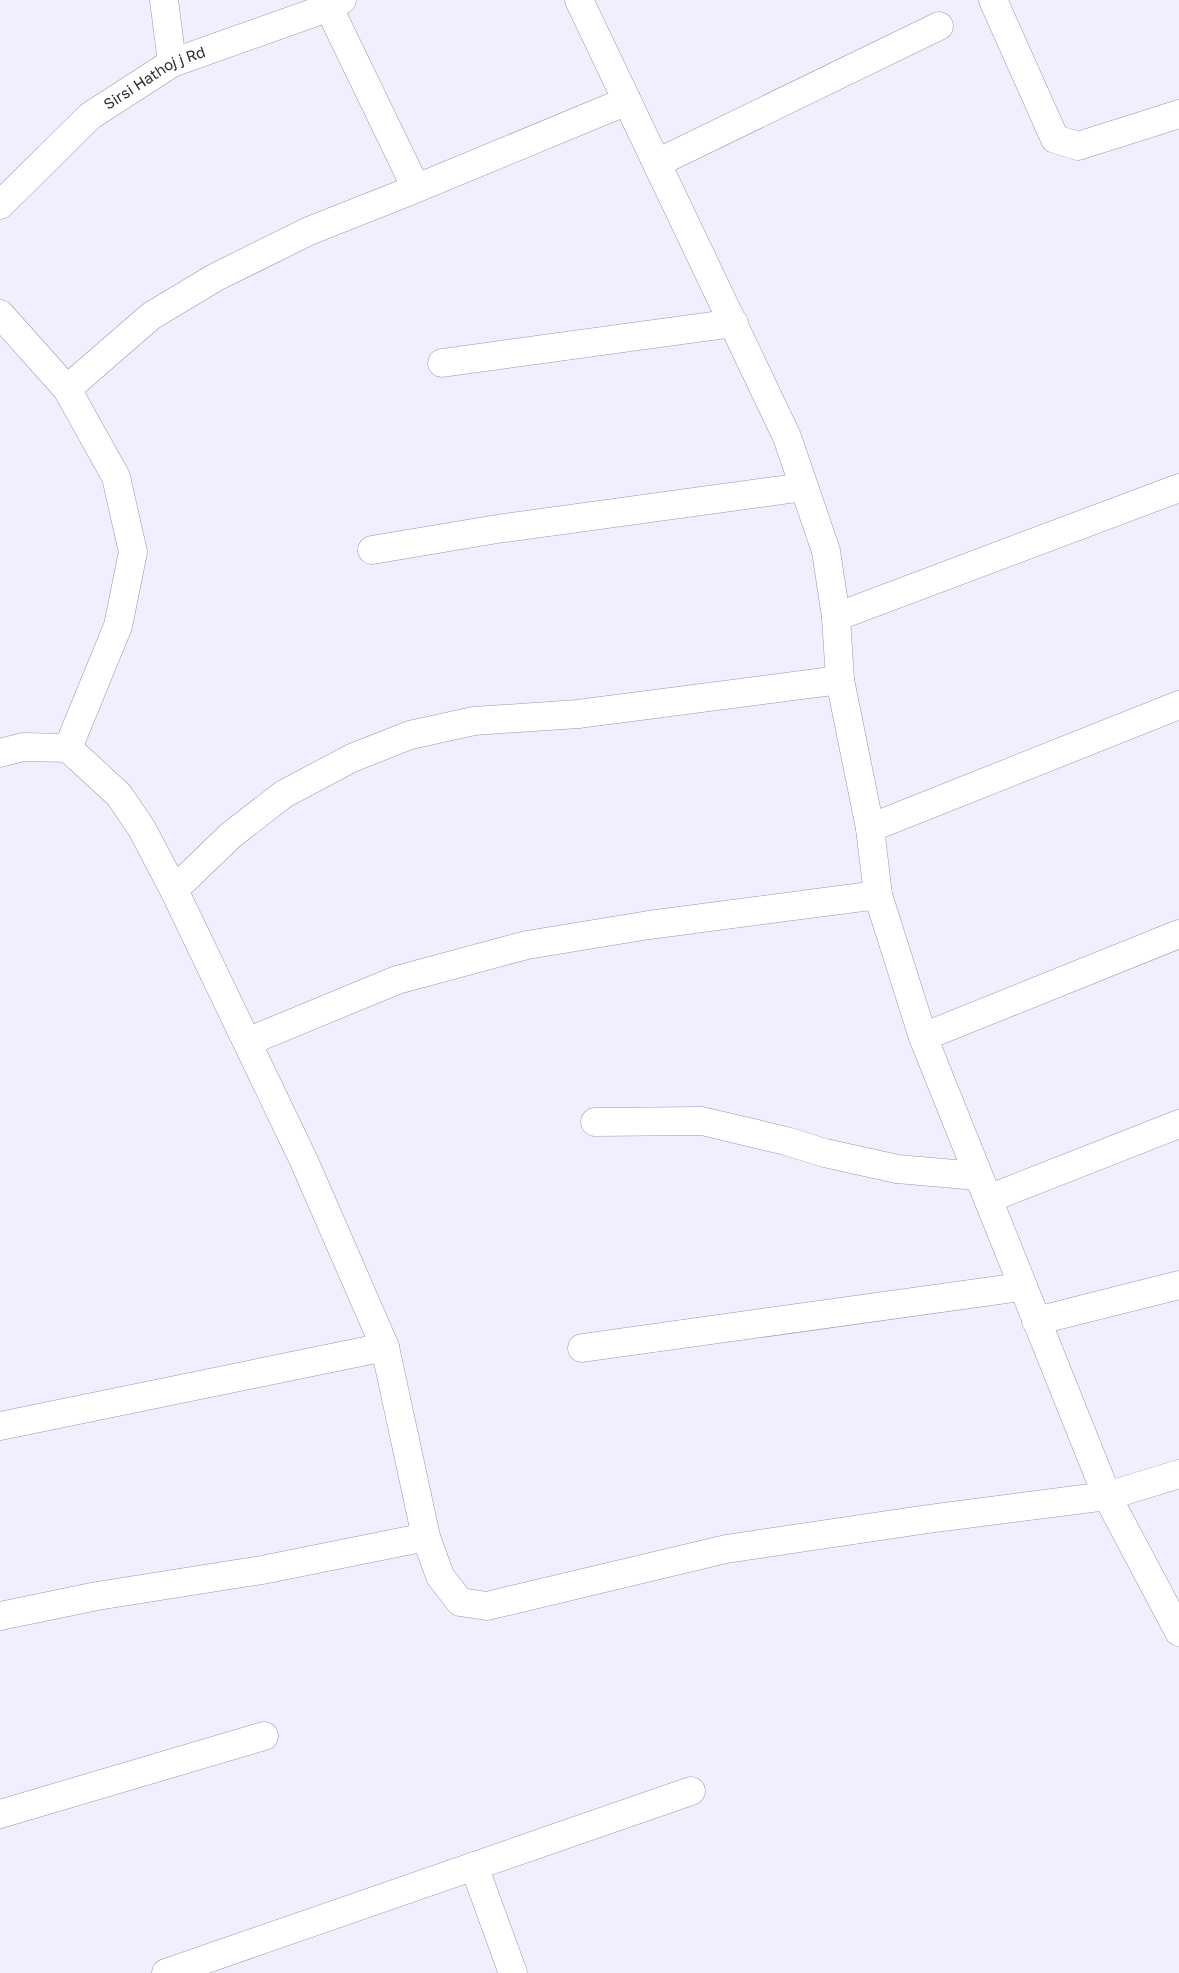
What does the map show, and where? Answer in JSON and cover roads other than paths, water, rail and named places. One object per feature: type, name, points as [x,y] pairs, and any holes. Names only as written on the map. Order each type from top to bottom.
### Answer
[{"type":"street","points":[[579,0],[787,437],[826,551],[836,617],[840,680],[870,828],[878,895],[923,1037],[1106,1496],[1179,1632]]},
{"type":"street","points":[[993,0],[1055,139],[1078,146],[1179,114]]},
{"type":"street","points":[[162,1],[172,63]]},
{"type":"street","points":[[335,3],[416,188]]},
{"type":"street","name":"Sirsi Hathoj j Rd","points":[[0,205],[90,116],[172,63],[335,3]]},
{"type":"street","points":[[657,163],[939,26]]},
{"type":"street","points":[[67,389],[151,316],[216,276],[309,231],[627,101]]},
{"type":"street","points":[[0,314],[67,389],[116,476],[133,552],[118,626],[68,748]]},
{"type":"street","points":[[442,363],[734,323]]},
{"type":"street","points":[[372,550],[497,529],[804,487]]},
{"type":"street","points":[[836,617],[1179,488]]},
{"type":"street","points":[[174,890],[231,835],[284,794],[352,758],[410,735],[474,721],[578,714],[840,680]]},
{"type":"street","points":[[870,828],[1179,705]]},
{"type":"street","points":[[0,753],[23,746],[68,748],[119,795],[142,829],[174,890],[304,1161],[385,1347],[426,1537],[440,1576],[460,1602],[487,1606],[726,1549],[1106,1496],[1179,1474]]},
{"type":"street","points":[[247,1042],[398,980],[527,945],[649,925],[878,895]]},
{"type":"street","points":[[923,1037],[1179,934]]},
{"type":"street","points":[[595,1122],[702,1121],[786,1141],[825,1153],[983,1188],[1179,1124]]},
{"type":"street","points":[[1036,1321],[1179,1285]]},
{"type":"street","points":[[582,1348],[1022,1287]]},
{"type":"street","points":[[0,1426],[385,1347]]},
{"type":"street","points":[[0,1616],[97,1596],[262,1570],[426,1537]]},
{"type":"street","points":[[0,1814],[264,1736]]},
{"type":"street","points":[[166,1973],[691,1791]]},
{"type":"street","points":[[474,1866],[513,1973]]}]
